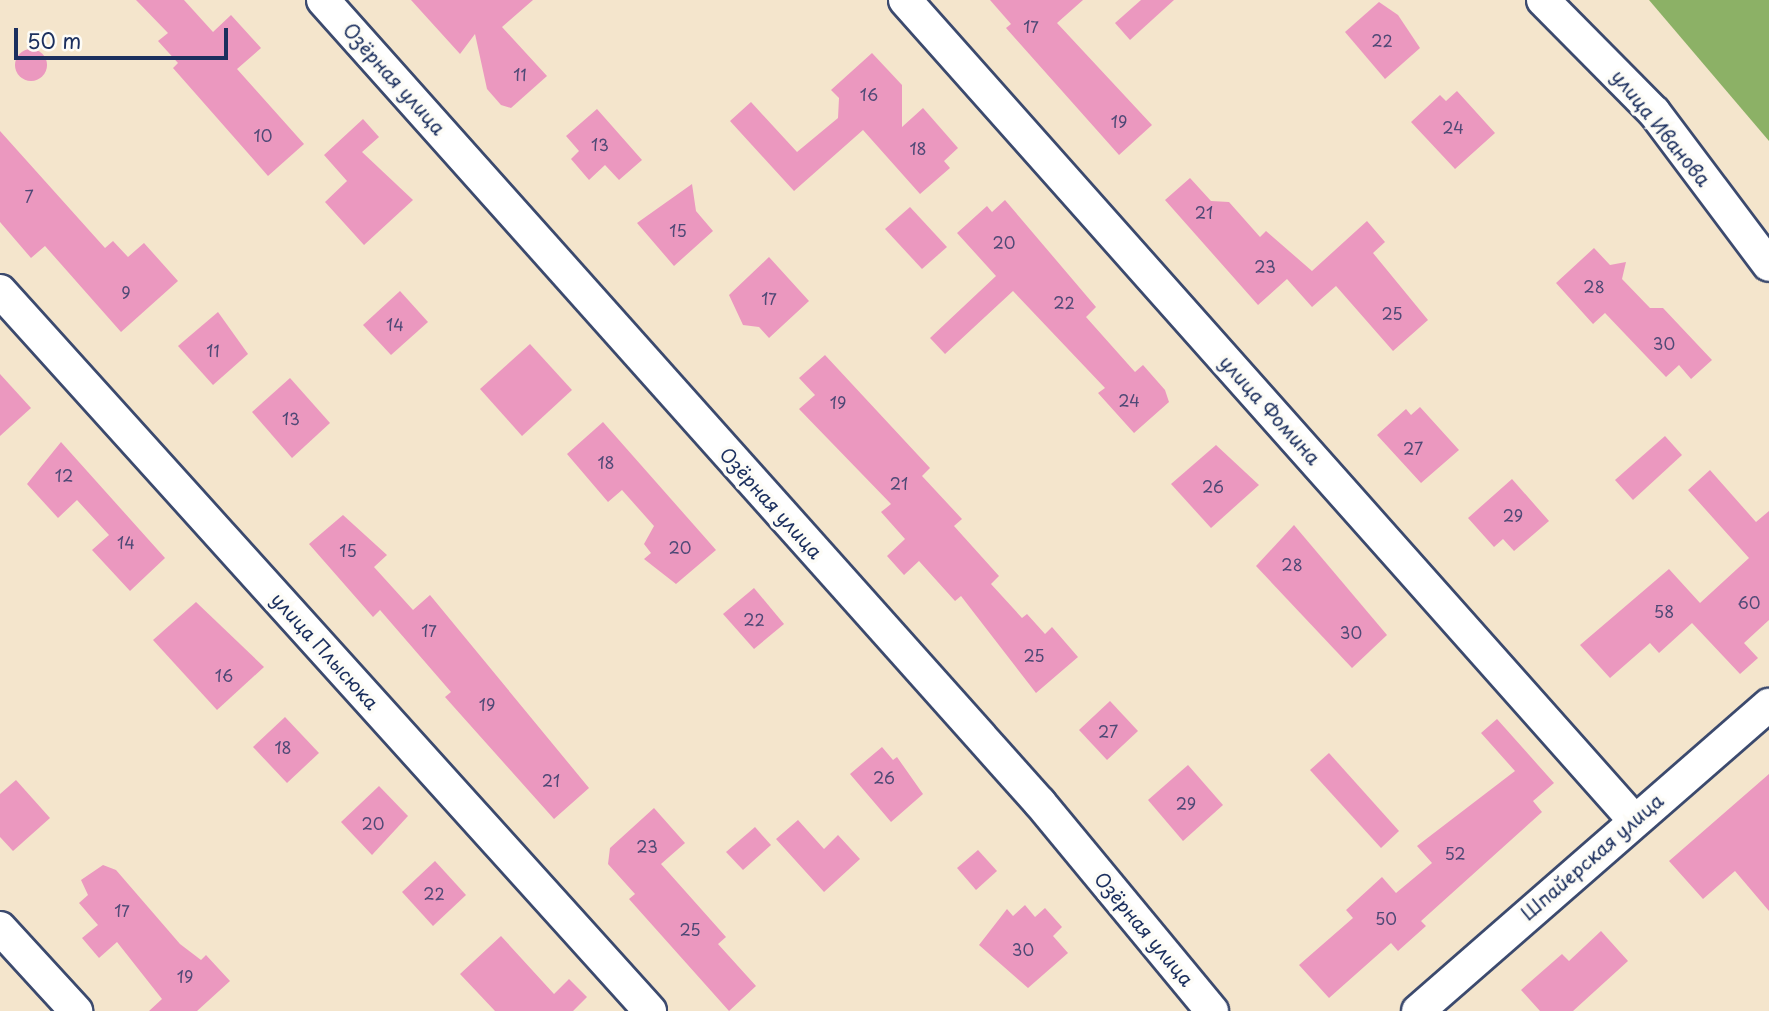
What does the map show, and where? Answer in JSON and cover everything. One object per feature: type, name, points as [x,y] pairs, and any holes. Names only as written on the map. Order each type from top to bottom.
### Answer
[{"type":"street","name":"Озёрная улица","points":[[323,0],[1040,803],[1212,1011]]},
{"type":"street","name":"улица Фомина","points":[[905,0],[1634,820]]},
{"type":"street","name":"улица Иванова","points":[[1543,0],[1654,112],[1769,265]]},
{"type":"street","name":"улица Плысюка","points":[[0,291],[650,1011]]},
{"type":"street","name":"Шпайерская улица","points":[[1418,1011],[1769,705]]},
{"type":"street","points":[[0,928],[76,1011]]},
{"type":"green space","points":[[1649,0],[1769,0],[1769,141]]},
{"type":"building","points":[[136,0],[184,0],[213,32],[231,15],[261,48],[237,69],[304,144],[268,176],[173,68],[178,63],[158,41],[168,33]]},
{"type":"building","points":[[411,0],[533,0],[502,27],[547,76],[511,108],[501,105],[487,89],[475,34],[460,54]]},
{"type":"building","points":[[990,0],[1083,0],[1057,23],[1152,125],[1119,155],[1006,28],[1011,24]]},
{"type":"building","points":[[1141,0],[1174,0],[1130,40],[1115,23]]},
{"type":"building","points":[[1379,2],[1398,15],[1420,48],[1385,79],[1345,32]]},
{"type":"building","points":[[31,49],[42,54],[47,65],[42,76],[31,81],[20,76],[15,65],[20,54]]},
{"type":"building","points":[[872,53],[902,85],[902,127],[923,108],[958,148],[944,161],[950,168],[920,194],[863,130],[794,191],[730,121],[751,102],[797,152],[838,118],[839,98],[831,90]]},
{"type":"building","points":[[1457,91],[1495,133],[1455,169],[1411,122],[1440,95],[1446,101]]},
{"type":"building","points":[[597,109],[642,160],[619,180],[605,165],[589,180],[571,159],[579,151],[566,136]]},
{"type":"building","points":[[363,119],[379,137],[362,152],[413,200],[364,245],[325,202],[347,181],[324,155]]},
{"type":"building","points":[[0,131],[105,248],[113,241],[128,257],[144,243],[178,281],[121,332],[45,246],[31,258],[0,222]]},
{"type":"building","points":[[1190,178],[1211,201],[1229,202],[1260,237],[1266,231],[1312,271],[1367,221],[1385,242],[1373,253],[1428,320],[1393,351],[1336,286],[1312,307],[1287,279],[1258,305],[1165,200]]},
{"type":"building","points":[[692,184],[696,211],[713,231],[674,266],[637,223]]},
{"type":"building","points":[[1005,200],[1096,307],[1086,317],[1135,372],[1143,365],[1165,390],[1169,402],[1134,433],[1098,393],[1105,388],[1013,291],[945,354],[930,338],[996,276],[957,233],[987,206],[992,212]]},
{"type":"building","points":[[910,207],[947,247],[922,269],[885,229]]},
{"type":"building","points":[[1594,248],[1610,265],[1626,262],[1622,279],[1650,308],[1663,308],[1712,360],[1691,379],[1679,365],[1666,377],[1605,313],[1593,324],[1556,283]]},
{"type":"building","points":[[769,257],[809,301],[769,338],[759,327],[743,325],[729,295]]},
{"type":"building","points":[[400,291],[428,322],[391,355],[363,325]]},
{"type":"building","points":[[218,312],[248,354],[213,385],[178,346]]},
{"type":"building","points":[[530,344],[572,390],[522,436],[480,389]]},
{"type":"building","points":[[825,355],[930,468],[922,476],[962,519],[954,526],[999,576],[991,584],[1022,618],[1027,614],[1045,634],[1052,627],[1078,657],[1036,693],[961,596],[955,601],[919,561],[904,575],[887,556],[905,539],[881,512],[891,504],[799,409],[815,395],[799,378]]},
{"type":"building","points":[[0,374],[31,408],[0,436]]},
{"type":"building","points":[[290,378],[330,423],[292,458],[252,412]]},
{"type":"building","points":[[1420,407],[1459,450],[1421,483],[1377,435],[1406,409],[1411,415]]},
{"type":"building","points":[[603,422],[716,550],[676,584],[644,559],[651,553],[644,544],[654,526],[622,490],[608,502],[567,454]]},
{"type":"building","points":[[1665,436],[1682,455],[1633,500],[1615,480]]},
{"type":"building","points":[[61,442],[165,558],[130,591],[92,550],[109,535],[77,500],[58,518],[27,484]]},
{"type":"building","points":[[1216,445],[1259,485],[1211,528],[1171,484]]},
{"type":"building","points":[[1710,470],[1756,522],[1769,511],[1769,620],[1744,643],[1758,658],[1740,674],[1692,623],[1659,653],[1650,643],[1610,678],[1580,645],[1669,569],[1700,603],[1749,558],[1688,490]]},
{"type":"building","points":[[1512,479],[1549,521],[1514,551],[1503,539],[1494,547],[1468,518]]},
{"type":"building","points":[[343,515],[387,555],[374,567],[413,610],[430,595],[589,788],[554,819],[445,697],[451,692],[380,610],[373,617],[309,544]]},
{"type":"building","points":[[1294,525],[1387,635],[1352,668],[1256,566]]},
{"type":"building","points":[[754,588],[784,624],[754,649],[723,614]]},
{"type":"building","points":[[196,602],[264,667],[217,710],[153,640]]},
{"type":"building","points":[[1110,701],[1138,731],[1107,760],[1079,730]]},
{"type":"building","points":[[285,717],[319,753],[287,783],[253,747]]},
{"type":"building","points":[[1497,719],[1554,783],[1533,801],[1542,812],[1421,921],[1426,926],[1398,951],[1391,943],[1329,998],[1299,965],[1353,918],[1346,910],[1382,877],[1396,893],[1432,863],[1417,846],[1515,771],[1481,733]]},
{"type":"building","points":[[882,747],[893,760],[897,757],[923,794],[891,822],[850,774]]},
{"type":"building","points":[[1329,753],[1399,831],[1381,848],[1310,770]]},
{"type":"building","points":[[1188,765],[1223,805],[1183,841],[1148,800]]},
{"type":"building","points":[[1769,774],[1769,911],[1735,871],[1703,899],[1669,861]]},
{"type":"building","points":[[16,780],[50,818],[13,851],[0,837],[0,794]]},
{"type":"building","points":[[379,786],[408,816],[372,855],[341,822]]},
{"type":"building","points":[[654,808],[685,843],[661,864],[726,937],[718,944],[756,986],[729,1011],[629,899],[635,894],[608,864],[610,848]]},
{"type":"building","points":[[798,820],[824,849],[838,835],[860,859],[824,892],[776,839]]},
{"type":"building","points":[[755,827],[771,845],[743,870],[726,852]]},
{"type":"building","points":[[978,850],[997,871],[976,890],[957,868]]},
{"type":"building","points":[[435,861],[466,895],[433,926],[402,892]]},
{"type":"building","points":[[103,865],[116,870],[180,944],[201,960],[206,955],[230,981],[197,1011],[149,1011],[162,999],[117,942],[99,958],[82,938],[98,925],[79,903],[88,895],[81,880]]},
{"type":"building","points":[[1025,905],[1035,917],[1045,908],[1062,927],[1053,936],[1068,953],[1028,988],[979,945],[1007,909],[1013,916]]},
{"type":"building","points":[[1601,931],[1628,961],[1573,1011],[1540,1011],[1521,990],[1562,954],[1569,961]]},
{"type":"building","points":[[501,936],[554,994],[569,979],[587,997],[573,1011],[495,1011],[460,974]]}]
